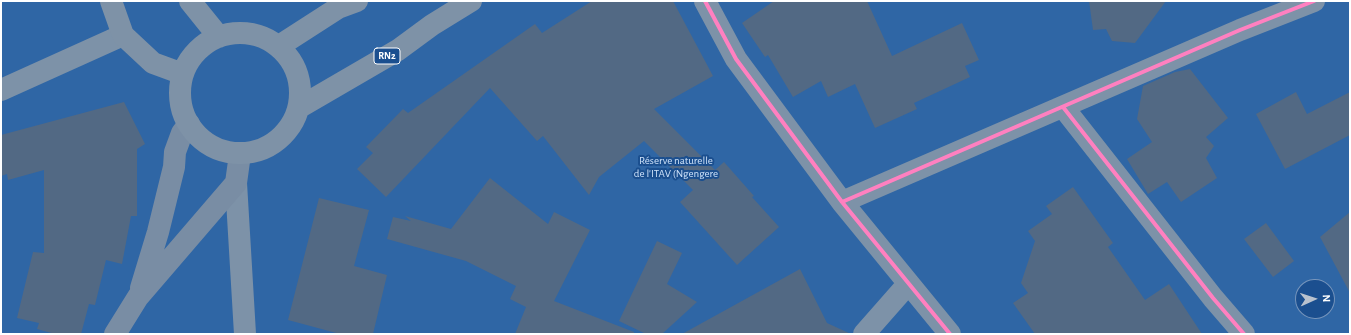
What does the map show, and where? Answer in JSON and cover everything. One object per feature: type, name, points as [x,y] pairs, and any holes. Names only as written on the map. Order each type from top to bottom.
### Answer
[{"type":"highway","points":[[112,1],[123,35],[153,63],[184,74]]},
{"type":"highway","points":[[190,1],[219,37]]},
{"type":"highway","points":[[279,46],[338,8],[357,1]]},
{"type":"highway","name":"RN2","points":[[300,107],[398,50],[432,25],[471,1]]},
{"type":"highway","points":[[232,33],[270,40],[279,46],[296,68],[301,87],[300,107],[291,126],[278,141],[240,154],[220,150],[202,140],[189,124],[181,105],[181,85],[184,74],[199,48],[219,37],[232,33]]},
{"type":"main road","points":[[138,297],[158,232],[174,167],[175,152],[182,133],[189,124]]},
{"type":"main road","points":[[115,334],[138,297],[236,183],[240,154]]},
{"type":"street","points":[[704,1],[736,59],[842,202],[950,334]]},
{"type":"street","points":[[842,202],[1240,30],[1314,1]]},
{"type":"street","points":[[1,90],[123,35]]},
{"type":"street","points":[[1062,107],[1212,298],[1244,334]]},
{"type":"street","points":[[236,183],[250,333]]},
{"type":"street","points":[[864,334],[908,284]]},
{"type":"green space","name":"Réserve naturelle de l'ITAV (Ngengere","points":[[1,1],[1350,1],[1350,334],[1,334]]},
{"type":"building","points":[[592,1],[673,1],[713,76],[654,109],[715,170],[724,162],[754,196],[752,197],[779,227],[737,265],[680,202],[693,190],[644,141],[599,177],[589,195],[543,136],[537,141],[490,88],[386,197],[357,169],[373,153],[366,147],[403,109],[408,113],[535,24],[542,33]]},
{"type":"building","points":[[774,1],[867,1],[892,56],[962,23],[979,60],[965,66],[970,77],[914,103],[917,109],[875,128],[855,84],[828,97],[821,81],[793,97],[768,55],[765,57],[742,23]]},
{"type":"building","points":[[1089,1],[1166,1],[1135,43],[1112,41],[1106,29],[1093,30]]},
{"type":"building","points":[[1190,69],[1228,118],[1206,137],[1214,146],[1206,158],[1217,178],[1181,202],[1167,182],[1148,194],[1127,159],[1152,142],[1137,119],[1143,86],[1175,72]]},
{"type":"building","points":[[1296,92],[1307,114],[1350,92],[1350,135],[1285,169],[1256,114]]},
{"type":"building","points":[[124,102],[145,144],[137,149],[137,216],[131,216],[122,264],[106,260],[95,305],[89,304],[81,334],[55,334],[37,329],[39,323],[17,318],[33,252],[44,253],[44,170],[8,180],[7,174],[1,176],[1,135]]},
{"type":"building","points":[[490,178],[548,224],[554,212],[590,230],[554,301],[634,332],[634,334],[515,334],[526,307],[510,299],[516,286],[466,261],[387,239],[393,217],[411,221],[405,216],[451,229]]},
{"type":"building","points":[[1073,187],[1113,243],[1108,247],[1145,300],[1169,284],[1202,334],[1035,334],[1013,303],[1028,293],[1021,283],[1035,241],[1028,231],[1052,214],[1046,206]]},
{"type":"building","points":[[319,198],[369,210],[354,266],[387,275],[373,334],[340,334],[288,320]]},
{"type":"building","points":[[1350,212],[1350,293],[1320,237]]},
{"type":"building","points":[[1266,223],[1294,261],[1273,277],[1244,239]]},
{"type":"building","points":[[657,241],[682,253],[667,284],[697,302],[662,334],[646,334],[619,321]]},
{"type":"building","points":[[800,269],[827,323],[851,334],[682,334]]},
{"type":"cycle path","points":[[705,1],[736,59],[842,202],[950,334]]},
{"type":"cycle path","points":[[842,202],[1240,30],[1314,1]]},
{"type":"cycle path","points":[[1063,107],[1213,298],[1244,334]]}]
